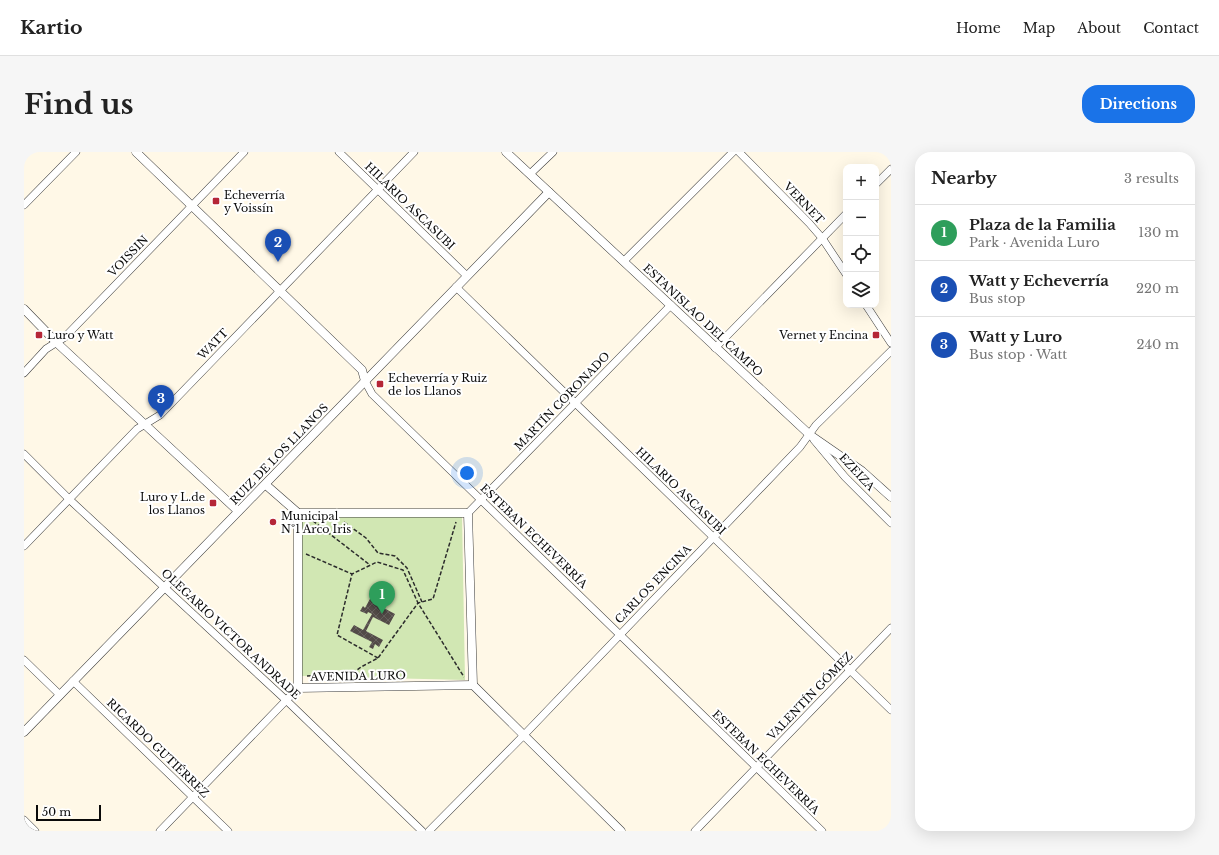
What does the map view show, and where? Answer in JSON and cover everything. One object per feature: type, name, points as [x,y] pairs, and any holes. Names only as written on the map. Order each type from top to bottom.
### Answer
[{"type":"street","points":[[24,205],[76,152]]},
{"type":"street","name":"ESTEBAN ECHEVERRÍA","points":[[136,152],[362,370],[365,381],[372,394],[822,831]]},
{"type":"street","name":"VOISSIN","points":[[24,373],[46,350],[65,337],[244,152]]},
{"type":"street","name":"HILARIO ASCASUBI","points":[[339,152],[467,276]]},
{"type":"street","name":"WATT","points":[[24,546],[137,429],[160,414],[414,152]]},
{"type":"street","name":"ESTANISLAO DEL CAMPO","points":[[506,152],[810,435],[862,471],[891,497]]},
{"type":"street","points":[[530,174],[553,152]]},
{"type":"street","points":[[624,261],[733,152]]},
{"type":"street","name":"VERNET","points":[[739,152],[822,238],[845,272]]},
{"type":"street","points":[[879,181],[891,169]]},
{"type":"street","name":"RUIZ DE LOS LLANOS","points":[[24,732],[238,511],[266,485],[549,192]]},
{"type":"street","points":[[715,348],[843,217]]},
{"type":"street","name":"HILARIO ASCASUBI","points":[[456,287],[891,710]]},
{"type":"street","name":"MARTÍN CORONADO","points":[[468,513],[671,305]]},
{"type":"street","points":[[868,308],[891,343]]},
{"type":"street","points":[[24,309],[57,343],[238,511]]},
{"type":"street","name":"CARLOS ENCINA","points":[[429,831],[524,735],[714,537],[810,435],[816,425],[890,352]]},
{"type":"street","name":"EZEIZA","points":[[810,435],[845,476],[891,523]]},
{"type":"street","name":"OLEGARIO VICTOR ANDRADE","points":[[24,454],[70,500],[287,701],[422,831]]},
{"type":"street","points":[[266,485],[298,513],[468,513],[472,686],[621,831]]},
{"type":"street","name":"AVENIDA LURO","points":[[298,513],[298,688],[455,684],[472,686]]},
{"type":"street","name":"VALENTÍN GÓMEZ","points":[[695,831],[891,628]]},
{"type":"street","points":[[24,660],[60,694]]},
{"type":"street","name":"RICARDO GUTIÉRREZ","points":[[73,681],[228,831]]},
{"type":"street","points":[[160,831],[298,688]]},
{"type":"street","points":[[24,820],[35,831]]},
{"type":"path","points":[[348,677],[361,667],[378,658],[418,604],[433,599],[457,516]]},
{"type":"path","points":[[316,518],[309,518],[370,565]]},
{"type":"path","points":[[343,522],[366,538],[378,553],[395,556],[407,568],[422,602]]},
{"type":"path","points":[[300,551],[352,574]]},
{"type":"path","points":[[378,658],[337,635],[352,574],[377,562],[403,570],[418,604],[465,680]]},
{"type":"path","points":[[465,672],[465,680]]},
{"type":"path","points":[[352,674],[342,677],[325,675],[301,676],[348,677],[355,677]]},
{"type":"path","points":[[458,679],[465,680]]},
{"type":"green space","points":[[462,515],[465,680],[301,676],[300,518]]},
{"type":"building","points":[[376,588],[381,589],[376,599],[382,602],[380,606],[395,614],[389,625],[373,617],[366,631],[383,640],[379,647],[375,644],[373,649],[369,647],[372,642],[350,631],[354,625],[363,630],[372,614],[368,612],[367,614],[360,611],[363,606],[365,608]]},
{"type":"place","name":"Echeverría y Voissín","points":[[216,201]]},
{"type":"place","name":"Watt y Echeverría","points":[[278,262]]},
{"type":"place","name":"Luro y Watt","points":[[39,335]]},
{"type":"place","name":"Vernet y Encina","points":[[876,335]]},
{"type":"place","name":"Echeverría y Ruiz de los Llanos","points":[[380,384]]},
{"type":"place","name":"Watt y Luro","points":[[161,418]]},
{"type":"place","name":"Luro y L.de los Llanos","points":[[213,503]]},
{"type":"place","name":"Municipal Nº1 Arco Iris","points":[[273,522]]},
{"type":"place","name":"Plaza de la Familia","points":[[382,614]]}]
